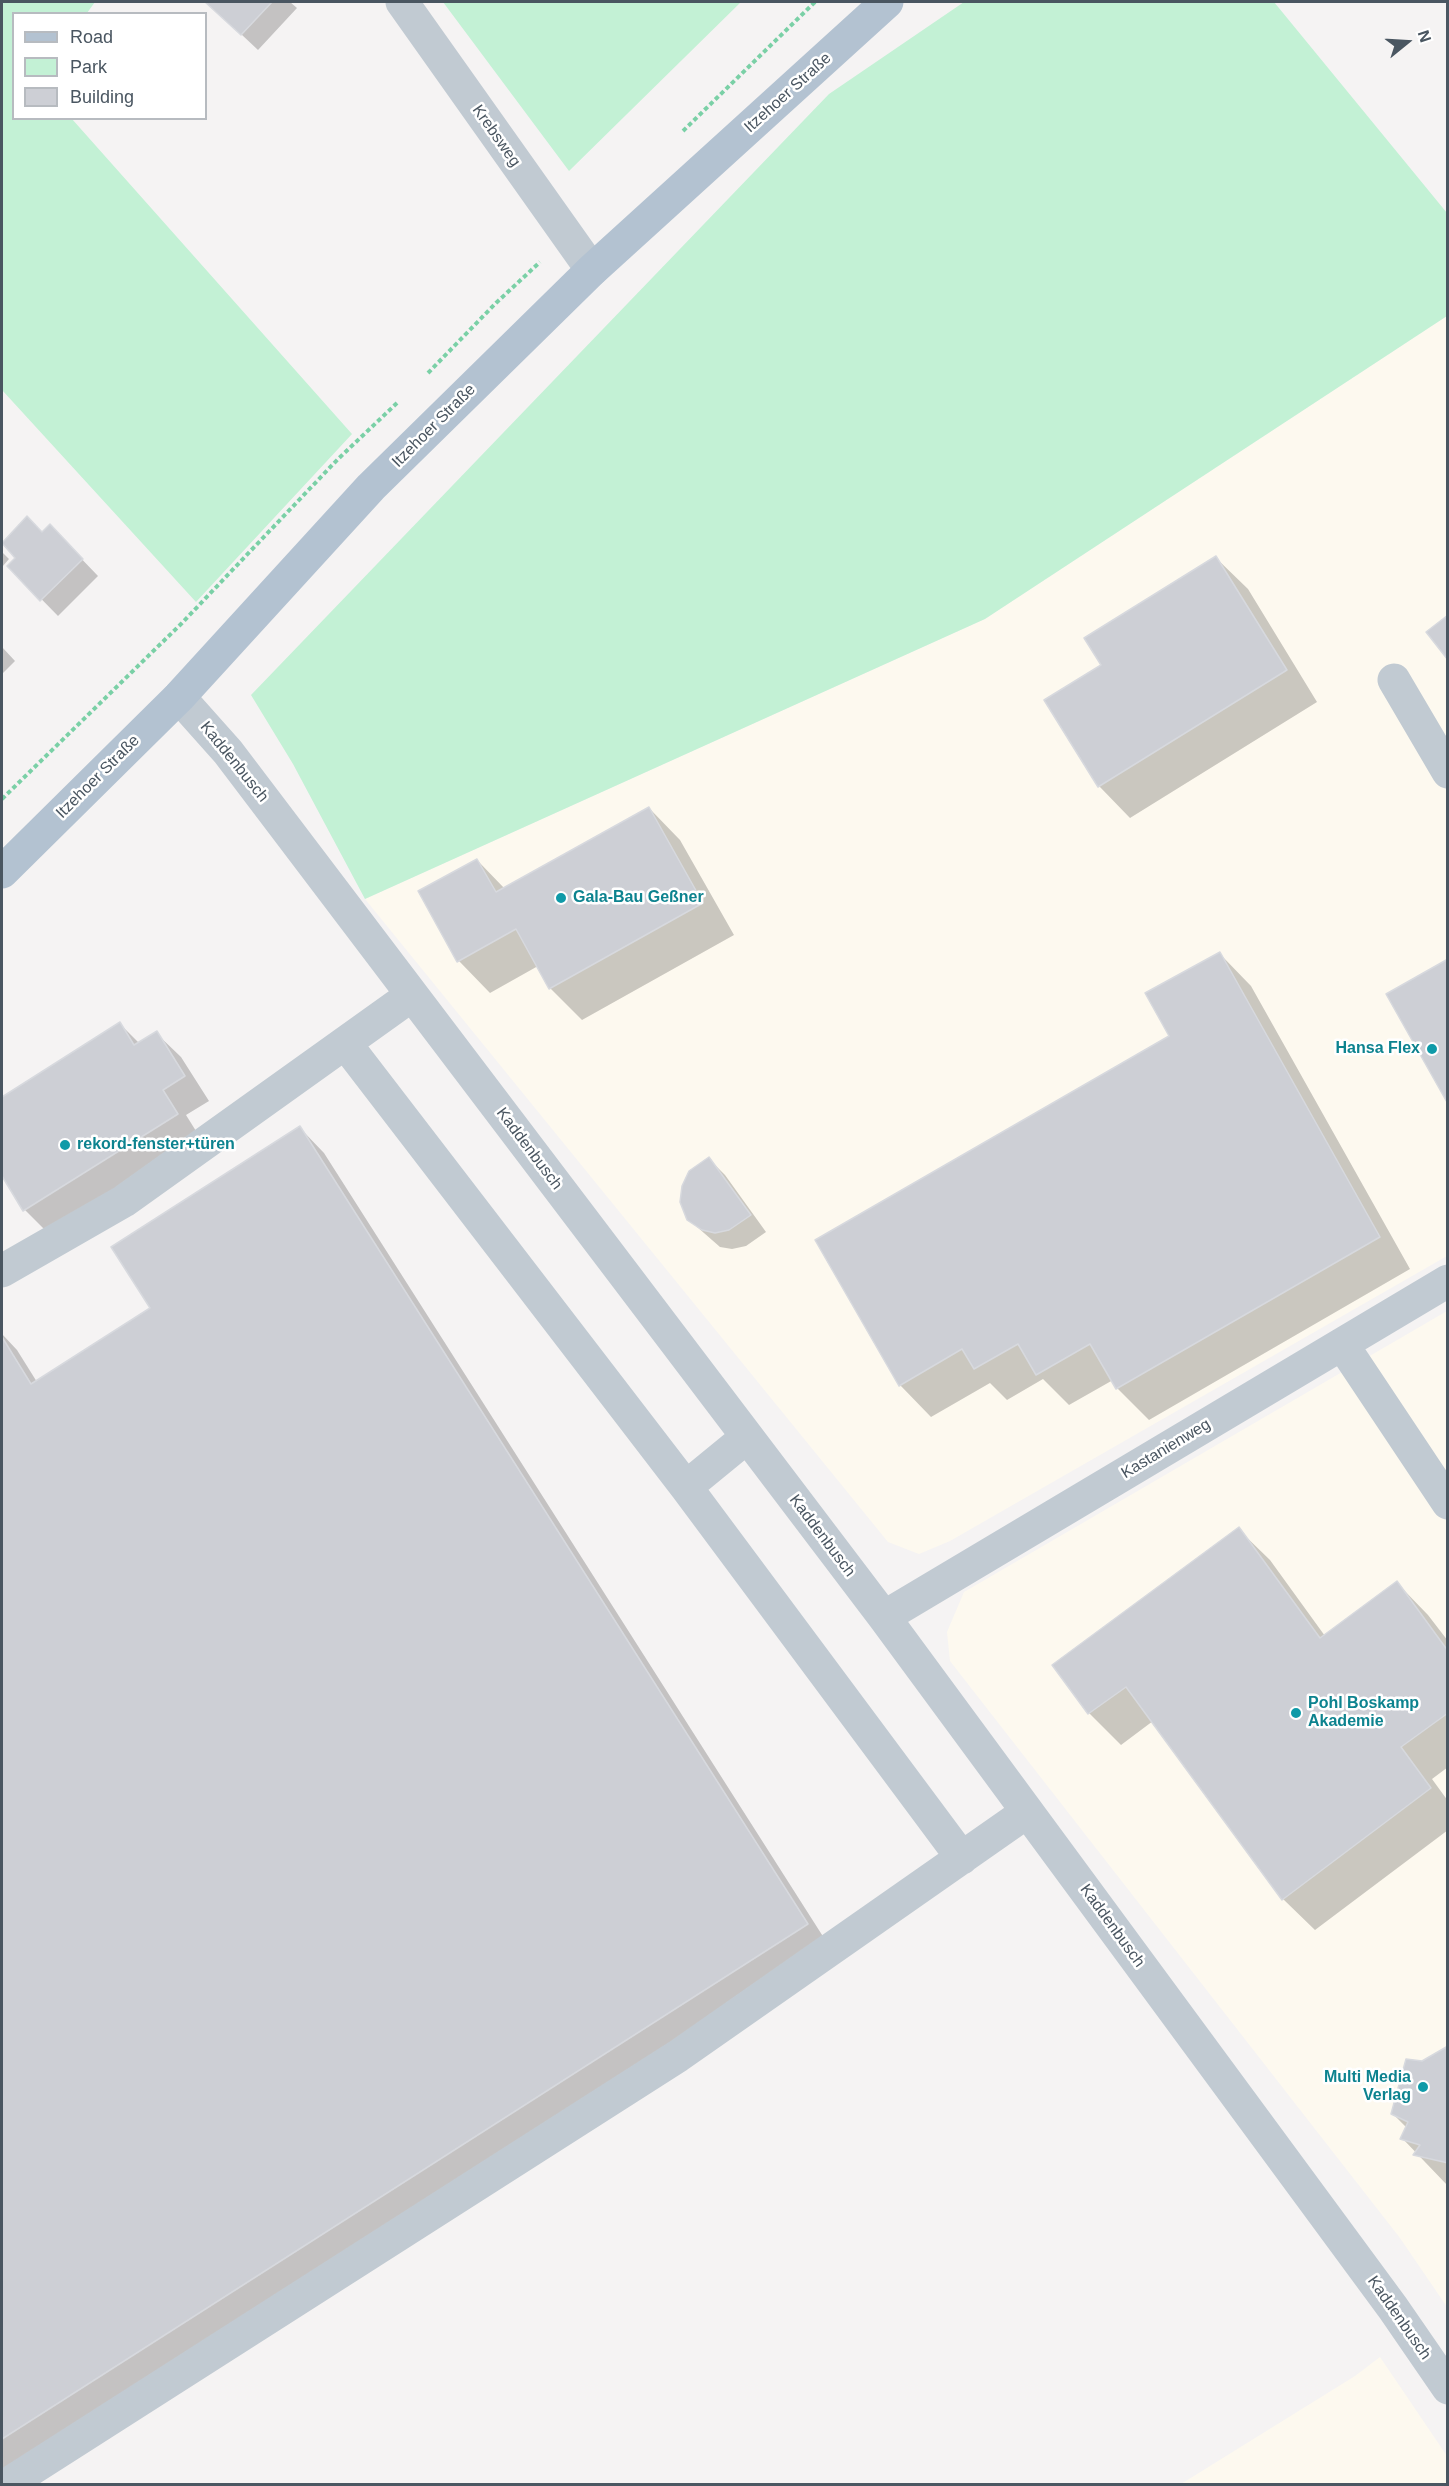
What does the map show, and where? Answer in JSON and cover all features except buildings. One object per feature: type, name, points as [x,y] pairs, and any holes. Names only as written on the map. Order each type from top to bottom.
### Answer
[{"type":"main road","name":"Itzehoer Straße","points":[[2,872],[179,697],[371,487],[591,270],[888,2]]},
{"type":"street","name":"Krebsweg","points":[[402,2],[591,270]]},
{"type":"street","points":[[1394,680],[1448,772]]},
{"type":"street","name":"Kaddenbusch","points":[[179,697],[228,752],[884,1617],[1393,2308],[1448,2388]]},
{"type":"street","points":[[2,1271],[124,1201],[412,995]]},
{"type":"street","points":[[345,1043],[686,1487],[962,1858]]},
{"type":"street","name":"Kastanienweg","points":[[884,1617],[1448,1281]]},
{"type":"street","points":[[1342,1344],[1448,1503]]},
{"type":"street","points":[[686,1487],[747,1437]]},
{"type":"street","points":[[8,2484],[678,2056],[1027,1812]]},
{"type":"shaded area","points":[[1447,316],[1447,1256],[950,1541],[919,1554],[888,1542],[365,899],[985,619]]},
{"type":"shaded area","points":[[1447,1311],[1447,2307],[1400,2238],[950,1661],[947,1632],[964,1592]]},
{"type":"shaded area","points":[[1380,2357],[1447,2456],[1447,2484],[1181,2484],[1355,2376]]},
{"type":"green space","points":[[2,2],[95,2],[88,12],[12,12],[12,120],[73,120],[352,434],[196,602],[2,390]]},
{"type":"green space","points":[[443,2],[741,2],[569,171]]},
{"type":"green space","points":[[964,2],[1274,2],[1447,213],[1447,316],[985,619],[365,899],[293,764],[251,695],[829,94]]},
{"type":"place","name":"Gala-Bau Geßner","points":[[561,898]]},
{"type":"place","name":"Hansa Flex","points":[[1432,1049]]},
{"type":"place","name":"rekord-fenster+türen","points":[[65,1145]]},
{"type":"place","name":"Pohl Boskamp Akademie","points":[[1296,1713]]},
{"type":"place","name":"Multi Media Verlag","points":[[1423,2087]]}]
